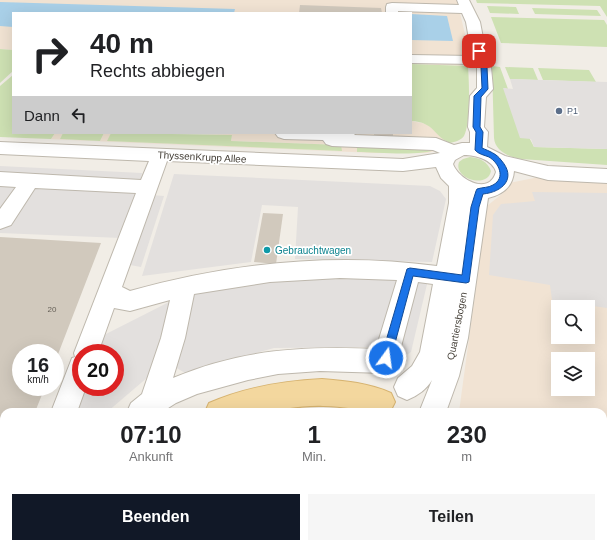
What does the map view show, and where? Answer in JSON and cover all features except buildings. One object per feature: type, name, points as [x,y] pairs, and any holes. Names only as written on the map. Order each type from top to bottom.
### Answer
[{"type":"main road","points":[[226,408],[271,396],[320,392],[354,395],[382,407]]},
{"type":"street","points":[[310,134],[433,144],[471,190],[490,190],[498,186],[502,170],[479,141],[476,127],[478,96],[485,89],[484,67],[480,59],[472,16],[463,4],[392,7],[392,12]]},
{"type":"street","points":[[412,59],[472,60]]},
{"type":"street","points":[[450,163],[466,149],[479,141]]},
{"type":"street","name":"ThyssenKrupp Allee","points":[[0,148],[403,165],[427,172],[450,163]]},
{"type":"street","points":[[89,344],[160,155]]},
{"type":"street","name":"Quartiersbogen","points":[[434,408],[443,390],[451,360],[459,203],[450,163]]},
{"type":"street","points":[[502,170],[607,176]]},
{"type":"street","points":[[0,179],[147,187]]},
{"type":"street","points":[[0,221],[4,219],[30,181]]},
{"type":"street","name":"Quartiersbogen","points":[[407,387],[421,375],[432,355],[456,278],[480,191]]},
{"type":"street","points":[[98,322],[106,314],[130,301],[184,286],[251,274],[285,270],[339,269],[410,272],[456,278]]},
{"type":"street","points":[[146,406],[184,386],[261,364],[291,360],[384,361],[410,272]]},
{"type":"street","points":[[146,406],[163,369],[173,338],[184,286]]},
{"type":"street","points":[[109,291],[121,300],[130,301]]},
{"type":"street","points":[[163,369],[164,380],[184,386]]},
{"type":"street","points":[[382,407],[386,395],[391,390],[399,387],[407,387],[415,389],[423,394],[432,408]]},
{"type":"street","points":[[66,408],[72,391]]},
{"type":"shaded area","points":[[0,0],[457,0],[467,43],[468,66],[412,64],[412,12],[12,12],[12,50],[0,49]]},
{"type":"shaded area","name":"P1","points":[[510,79],[607,82],[607,149],[534,147],[531,139],[520,138],[503,88],[513,89]]},
{"type":"shaded area","points":[[412,121],[429,125],[450,143],[439,150],[427,153],[374,153],[0,137],[51,139],[54,134],[62,134],[60,139],[100,141],[104,134],[111,134],[108,141],[341,151],[341,145],[231,141],[232,135],[200,134],[412,134]]},
{"type":"shaded area","points":[[0,166],[142,173],[138,194],[164,196],[141,267],[130,265],[121,238],[0,233]]},
{"type":"shaded area","points":[[174,174],[430,186],[440,191],[446,199],[432,262],[295,259],[298,207],[262,205],[251,262],[142,276]]},
{"type":"shaded area","points":[[549,175],[607,178],[607,408],[460,408],[487,206],[503,193],[509,183]]},
{"type":"shaded area","points":[[532,192],[607,193],[607,308],[595,306],[595,300],[552,300],[550,285],[489,275],[493,215],[501,204],[535,201]]},
{"type":"shaded area","points":[[329,274],[428,280],[411,352],[401,359],[373,347],[274,348],[185,373],[175,367],[192,294],[267,278]]},
{"type":"shaded area","points":[[173,300],[155,371],[112,408],[78,408],[82,396],[124,396],[124,344],[99,344],[102,336]]},
{"type":"green space","points":[[476,0],[607,0],[607,17],[600,6],[477,3]]},
{"type":"green space","points":[[487,6],[516,7],[519,14],[490,13]]},
{"type":"green space","points":[[532,8],[597,10],[601,16],[535,14]]},
{"type":"green space","points":[[491,17],[604,20],[607,25],[607,47],[501,43]]},
{"type":"green space","points":[[0,49],[12,50],[12,72],[0,83]]},
{"type":"green space","points":[[412,64],[468,66],[468,122],[464,136],[461,139],[450,143],[440,137],[425,124],[412,121]]},
{"type":"green space","points":[[492,66],[500,67],[508,89],[504,88],[534,147],[607,149],[607,165],[521,159],[503,153],[495,143],[494,138]]},
{"type":"green space","points":[[505,67],[533,68],[538,80],[510,79]]},
{"type":"green space","points":[[538,68],[589,70],[596,82],[543,80]]},
{"type":"green space","points":[[12,76],[12,134],[54,134],[51,139],[0,137],[0,86]]},
{"type":"green space","points":[[62,134],[104,134],[100,141],[60,139]]},
{"type":"green space","points":[[110,134],[232,135],[231,141],[341,145],[342,151],[107,141]]},
{"type":"green space","points":[[357,144],[437,149],[420,153],[398,154],[357,152]]},
{"type":"green space","points":[[470,157],[480,159],[485,162],[491,171],[489,176],[484,180],[472,180],[461,173],[459,162]]},
{"type":"water","points":[[0,2],[235,9],[234,12],[12,12],[12,27],[0,26]]},
{"type":"water","points":[[412,14],[447,16],[453,41],[412,40]]},
{"type":"place","name":"P1","points":[[559,111]]},
{"type":"place","name":"Gebrauchtwagen","points":[[267,250]]},
{"type":"route","points":[[386,358],[410,272],[466,279],[475,207],[480,191],[490,190],[498,186],[503,181],[505,175],[501,164],[496,158],[478,150],[480,132],[476,127],[478,96],[485,89],[484,67],[480,59],[479,51]]}]
